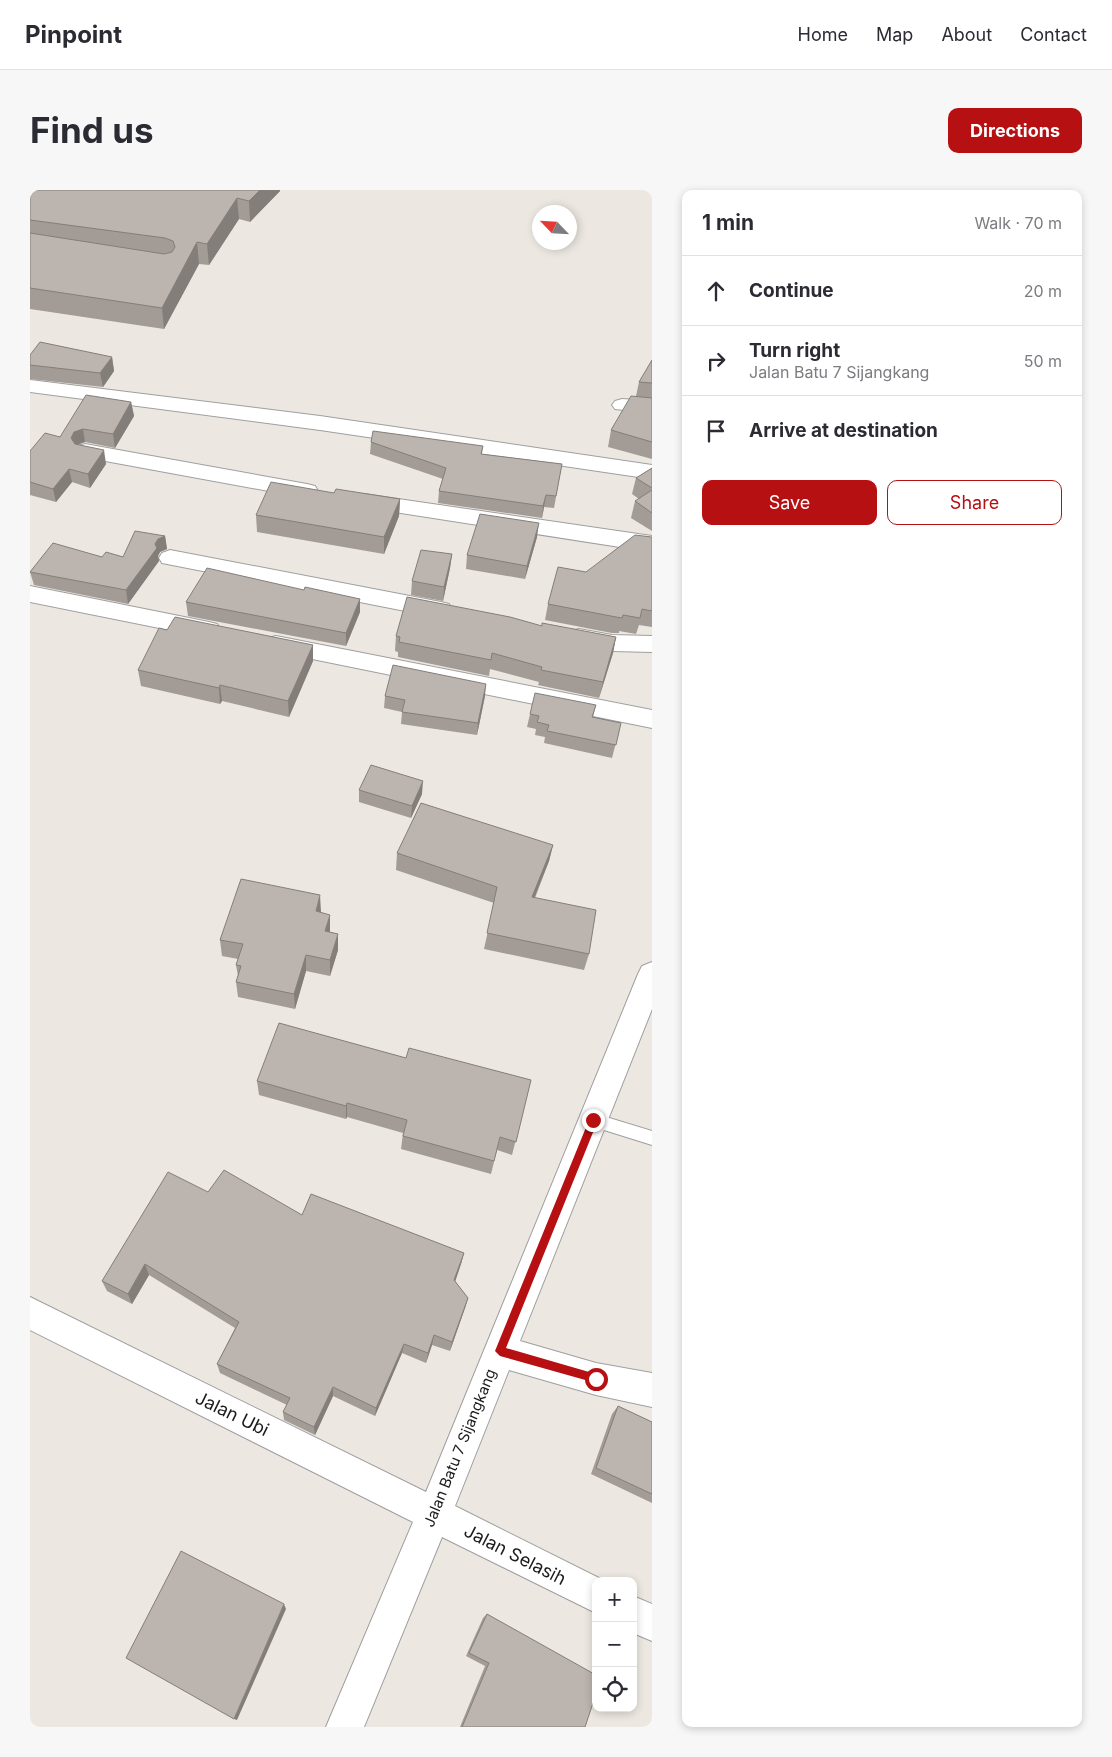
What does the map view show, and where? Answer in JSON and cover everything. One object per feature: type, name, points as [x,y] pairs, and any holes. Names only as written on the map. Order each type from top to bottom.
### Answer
[{"type":"street","points":[[30,386],[320,423],[652,472]]},
{"type":"street","points":[[622,405],[652,407]]},
{"type":"street","points":[[85,451],[335,496],[652,544]]},
{"type":"street","points":[[170,558],[458,614]]},
{"type":"street","points":[[30,594],[652,719]]},
{"type":"street","points":[[554,632],[612,643],[652,644]]},
{"type":"street","name":"Jalan Batu 7 Sijangkang","points":[[345,1727],[434,1514],[652,974]]},
{"type":"street","name":"Jalan Ubi","points":[[30,1313],[434,1514]]},
{"type":"street","points":[[500,1351],[596,1379],[652,1390]]},
{"type":"street","name":"Jalan Selasih","points":[[434,1514],[592,1593]]},
{"type":"street","points":[[637,1616],[652,1623]]},
{"type":"lane","points":[[593,1120],[652,1138]]},
{"type":"building","points":[[30,190],[260,190],[249,201],[237,198],[207,244],[197,242],[162,308],[30,288],[30,233],[164,254],[172,252],[175,247],[173,241],[165,238],[30,220]]},
{"type":"building","points":[[40,342],[112,357],[100,373],[30,365],[30,355]]},
{"type":"building","points":[[652,360],[652,383],[639,382]]},
{"type":"building","points":[[86,395],[131,402],[113,434],[83,429],[74,432],[71,438],[75,444],[104,450],[88,474],[69,469],[53,489],[30,482],[30,451],[45,433],[60,437]]},
{"type":"building","points":[[631,396],[652,398],[652,442],[611,430]]},
{"type":"building","points":[[373,431],[483,446],[481,454],[562,464],[556,496],[546,495],[543,506],[439,491],[446,468],[371,442]]},
{"type":"building","points":[[652,468],[652,488],[636,478]]},
{"type":"building","points":[[271,482],[334,493],[336,489],[400,499],[384,537],[256,515]]},
{"type":"building","points":[[652,490],[652,513],[635,501]]},
{"type":"building","points":[[480,514],[539,523],[527,566],[467,555]]},
{"type":"building","points":[[135,531],[165,536],[158,539],[155,544],[157,548],[126,590],[30,572],[53,543],[102,557],[106,552],[123,557]]},
{"type":"building","points":[[635,535],[652,537],[652,611],[642,609],[640,618],[623,615],[622,618],[548,604],[558,567],[586,572]]},
{"type":"building","points":[[421,550],[452,554],[444,587],[412,581]]},
{"type":"building","points":[[207,568],[304,590],[305,587],[360,599],[346,633],[186,602]]},
{"type":"building","points":[[407,597],[510,617],[542,626],[542,623],[616,637],[603,682],[541,670],[542,667],[492,653],[491,660],[399,642],[400,637],[396,636]]},
{"type":"building","points":[[175,617],[313,645],[288,701],[220,685],[219,688],[138,670],[159,628],[167,630]]},
{"type":"building","points":[[393,665],[486,684],[478,723],[402,712],[405,700],[385,696]]},
{"type":"building","points":[[535,693],[596,705],[592,717],[621,723],[616,745],[547,731],[549,725],[537,722],[539,716],[530,714]]},
{"type":"building","points":[[371,765],[423,781],[412,806],[359,790]]},
{"type":"building","points":[[421,803],[553,845],[532,897],[596,910],[589,954],[487,933],[497,887],[397,853]]},
{"type":"building","points":[[241,879],[320,895],[316,911],[330,915],[325,931],[338,934],[330,960],[306,955],[294,994],[236,982],[241,966],[236,965],[243,944],[220,940]]},
{"type":"building","points":[[279,1023],[406,1058],[409,1048],[531,1080],[516,1142],[500,1137],[494,1161],[403,1136],[407,1120],[347,1103],[346,1106],[257,1081]]},
{"type":"building","points":[[224,1170],[302,1215],[311,1194],[464,1253],[454,1280],[468,1298],[452,1342],[434,1335],[428,1353],[404,1344],[376,1408],[333,1387],[314,1427],[283,1412],[290,1398],[217,1364],[239,1322],[145,1264],[128,1294],[102,1281],[168,1172],[208,1192]]},
{"type":"building","points":[[618,1406],[652,1422],[652,1494],[596,1468]]},
{"type":"building","points":[[181,1551],[284,1604],[234,1719],[126,1658]]},
{"type":"building","points":[[487,1614],[592,1673],[592,1706],[585,1727],[462,1727],[489,1663],[469,1653]]},
{"type":"route","points":[[593,1120],[500,1351],[596,1379]]}]
